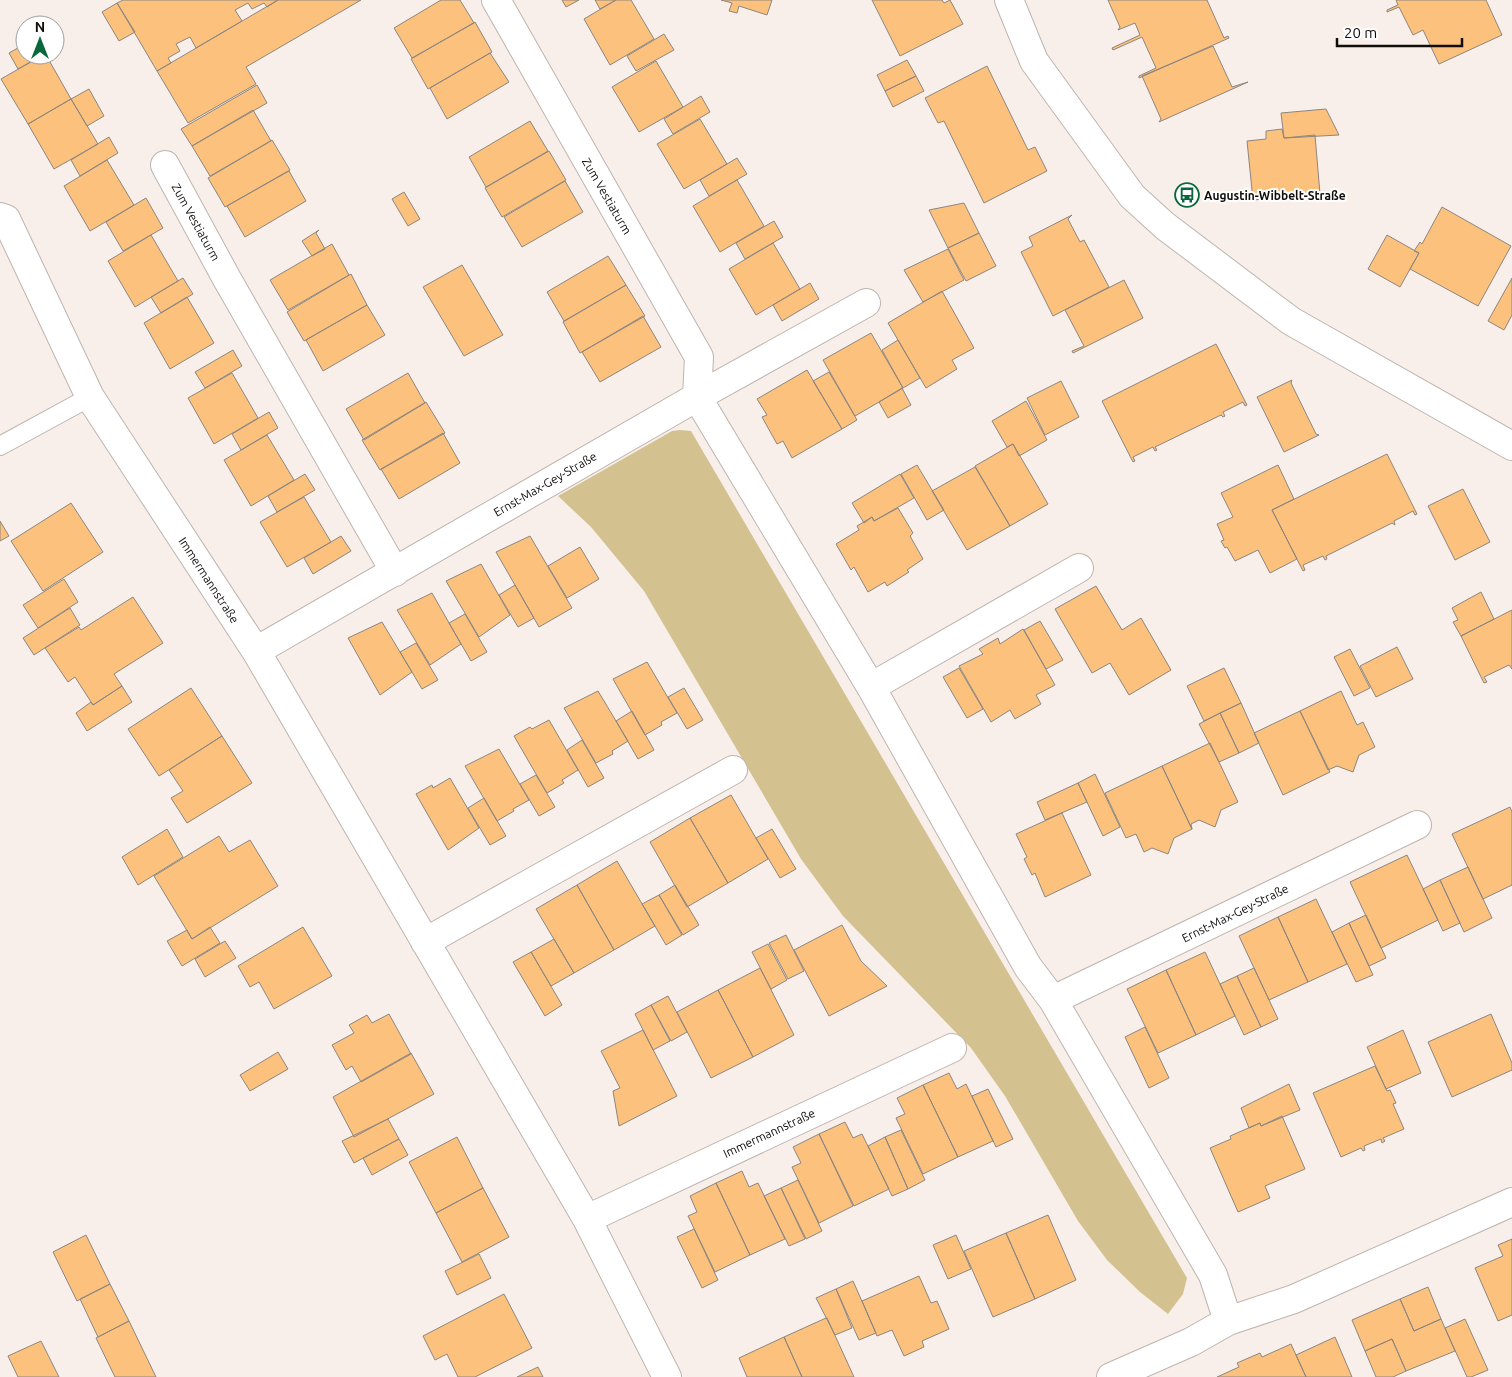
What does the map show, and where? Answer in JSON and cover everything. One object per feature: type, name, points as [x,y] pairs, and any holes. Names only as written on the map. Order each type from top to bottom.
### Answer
[{"type":"street","name":"Zum Vestiaturm","points":[[496,0],[699,357],[696,397]]},
{"type":"street","points":[[1009,0],[1034,61],[1132,196],[1165,226],[1291,322],[1512,446]]},
{"type":"street","name":"Zum Vestiaturm","points":[[165,165],[227,279],[395,572]]},
{"type":"street","name":"Immermannstraße","points":[[2,214],[90,397],[256,651],[587,1219],[667,1377]]},
{"type":"street","name":"Ernst-Max-Gey-Straße","points":[[256,651],[696,397],[866,303]]},
{"type":"street","points":[[696,397],[870,687],[1028,967],[1053,1000],[1213,1275],[1228,1321]]},
{"type":"street","points":[[870,687],[1079,568]]},
{"type":"street","points":[[426,942],[733,770]]},
{"type":"street","name":"Ernst-Max-Gey-Straße","points":[[1053,1000],[1417,825]]},
{"type":"street","name":"Immermannstraße","points":[[587,1219],[952,1048]]},
{"type":"street","points":[[1111,1377],[1190,1342],[1228,1321],[1294,1299],[1512,1202]]},
{"type":"lane","points":[[0,446],[90,397]]},
{"type":"shaded area","points":[[672,431],[691,431],[1187,1278],[1183,1294],[1168,1314],[1140,1292],[1107,1260],[1078,1221],[1005,1096],[971,1048],[843,916],[801,859],[644,591],[591,527],[558,496]]},
{"type":"building","points":[[123,0],[278,0],[267,7],[264,3],[252,9],[248,3],[235,10],[242,21],[196,48],[190,37],[176,44],[180,51],[168,58],[171,63],[157,71],[117,3]]},
{"type":"building","points":[[278,0],[361,0],[246,67],[256,84],[188,123],[157,71]]},
{"type":"building","points":[[441,0],[460,0],[474,23],[412,58],[394,28]]},
{"type":"building","points":[[562,0],[579,0],[566,7]]},
{"type":"building","points":[[595,0],[616,0],[600,9]]},
{"type":"building","points":[[616,0],[631,0],[654,39],[610,65],[584,19]]},
{"type":"building","points":[[721,0],[772,0],[767,15],[739,6],[737,13],[729,11],[732,3]]},
{"type":"building","points":[[872,0],[942,0],[944,3],[950,0],[963,24],[900,56]]},
{"type":"building","points":[[1108,0],[1207,0],[1224,38],[1228,36],[1229,38],[1139,78],[1139,76],[1156,68],[1142,37],[1113,50],[1112,48],[1140,35],[1135,23],[1118,30],[1120,27]]},
{"type":"building","points":[[1396,0],[1486,0],[1502,35],[1439,64],[1423,30],[1413,35],[1399,7],[1387,12],[1387,10],[1398,5]]},
{"type":"building","points":[[117,3],[135,32],[119,41],[102,12]]},
{"type":"building","points":[[475,22],[492,52],[428,89],[411,59]]},
{"type":"building","points":[[664,34],[674,50],[636,71],[627,56]]},
{"type":"building","points":[[1213,46],[1232,87],[1248,82],[1159,122],[1161,119],[1142,76]]},
{"type":"building","points":[[15,50],[15,64],[9,53]]},
{"type":"building","points":[[490,53],[509,82],[447,119],[430,88]]},
{"type":"building","points":[[907,60],[916,76],[885,91],[877,75]]},
{"type":"building","points":[[656,61],[683,107],[639,132],[612,87]]},
{"type":"building","points":[[16,65],[25,65],[18,69]]},
{"type":"building","points":[[26,65],[52,65],[71,99],[28,124],[1,79]]},
{"type":"building","points":[[987,66],[1028,150],[1035,147],[1047,171],[984,203],[944,121],[938,123],[925,98]]},
{"type":"building","points":[[916,76],[924,91],[893,107],[885,91]]},
{"type":"building","points":[[257,85],[267,103],[192,146],[181,129]]},
{"type":"building","points":[[89,89],[104,116],[87,126],[71,99]]},
{"type":"building","points":[[701,96],[710,112],[673,134],[664,119]]},
{"type":"building","points":[[71,99],[98,144],[54,169],[28,124]]},
{"type":"building","points":[[1326,109],[1339,135],[1284,138],[1281,113]]},
{"type":"building","points":[[253,110],[271,141],[210,176],[192,146]]},
{"type":"building","points":[[700,119],[727,164],[684,189],[657,144]]},
{"type":"building","points":[[530,121],[548,151],[486,187],[469,157]]},
{"type":"building","points":[[1282,129],[1284,138],[1315,135],[1320,194],[1253,200],[1247,141],[1266,139],[1266,131]]},
{"type":"building","points":[[109,137],[118,153],[80,176],[71,160]]},
{"type":"building","points":[[272,140],[290,170],[225,207],[208,178]]},
{"type":"building","points":[[549,151],[566,180],[502,217],[485,188]]},
{"type":"building","points":[[737,158],[747,174],[709,196],[700,180]]},
{"type":"building","points":[[107,160],[134,205],[90,231],[64,186]]},
{"type":"building","points":[[289,171],[306,201],[245,237],[227,206]]},
{"type":"building","points":[[737,180],[764,226],[720,252],[693,206]]},
{"type":"building","points":[[565,181],[583,212],[522,247],[504,217]]},
{"type":"building","points":[[404,192],[420,219],[408,226],[392,199]]},
{"type":"building","points":[[146,198],[163,228],[123,251],[106,222]]},
{"type":"building","points":[[964,203],[979,233],[948,248],[929,210]]},
{"type":"building","points":[[1442,207],[1511,246],[1478,306],[1410,269],[1419,253],[1414,251],[1420,242],[1422,244]]},
{"type":"building","points":[[1072,215],[1068,219],[1080,242],[1084,240],[1109,287],[1053,316],[1021,252],[1033,246],[1029,237]]},
{"type":"building","points":[[774,221],[783,237],[745,259],[736,243]]},
{"type":"building","points":[[319,230],[316,233],[325,249],[312,256],[302,241]]},
{"type":"building","points":[[979,233],[996,266],[966,281],[948,248]]},
{"type":"building","points":[[151,235],[178,281],[135,307],[108,261]]},
{"type":"building","points":[[1387,235],[1419,253],[1400,287],[1368,269]]},
{"type":"building","points":[[773,243],[800,289],[756,315],[729,269]]},
{"type":"building","points":[[332,244],[349,275],[288,310],[270,280]]},
{"type":"building","points":[[948,249],[964,280],[923,302],[904,270]]},
{"type":"building","points":[[608,256],[626,285],[564,321],[547,292]]},
{"type":"building","points":[[462,265],[503,335],[464,356],[423,287]]},
{"type":"building","points":[[351,274],[367,305],[304,341],[287,312]]},
{"type":"building","points":[[183,278],[193,294],[161,313],[151,297]]},
{"type":"building","points":[[1512,278],[1512,315],[1504,330],[1488,321]]},
{"type":"building","points":[[1124,280],[1143,318],[1073,353],[1072,351],[1084,346],[1065,310]]},
{"type":"building","points":[[810,283],[819,299],[782,321],[773,305]]},
{"type":"building","points":[[626,285],[645,316],[580,353],[563,322]]},
{"type":"building","points":[[942,291],[974,348],[952,360],[957,369],[926,388],[888,323]]},
{"type":"building","points":[[187,297],[214,343],[170,369],[144,323]]},
{"type":"building","points":[[367,305],[385,335],[323,371],[306,340]]},
{"type":"building","points":[[643,316],[661,347],[600,382],[582,352]]},
{"type":"building","points":[[871,333],[903,388],[855,416],[823,360]]},
{"type":"building","points":[[898,340],[920,378],[903,388],[882,350]]},
{"type":"building","points":[[1216,344],[1247,405],[1245,406],[1243,402],[1223,412],[1225,416],[1221,415],[1155,447],[1157,450],[1155,451],[1153,447],[1133,457],[1135,461],[1133,462],[1102,401]]},
{"type":"building","points":[[233,350],[242,366],[205,388],[195,372]]},
{"type":"building","points":[[807,370],[842,429],[792,458],[783,441],[777,444],[762,417],[767,415],[757,399]]},
{"type":"building","points":[[829,372],[857,420],[842,429],[813,381]]},
{"type":"building","points":[[232,373],[258,418],[214,444],[188,398]]},
{"type":"building","points":[[408,373],[425,403],[364,440],[346,409]]},
{"type":"building","points":[[1292,380],[1291,383],[1316,434],[1319,435],[1284,452],[1257,397]]},
{"type":"building","points":[[1061,381],[1079,417],[1045,435],[1027,398]]},
{"type":"building","points":[[902,388],[911,405],[888,418],[879,402]]},
{"type":"building","points":[[1026,401],[1047,440],[1019,456],[1013,444],[1007,447],[992,421]]},
{"type":"building","points":[[426,402],[445,433],[380,470],[362,440]]},
{"type":"building","points":[[269,412],[278,428],[241,450],[232,434]]},
{"type":"building","points":[[443,433],[460,463],[399,499],[381,469]]},
{"type":"building","points":[[267,435],[294,480],[251,506],[224,460]]},
{"type":"building","points":[[1013,444],[1048,504],[1010,526],[975,466]]},
{"type":"building","points":[[1387,454],[1417,514],[1415,515],[1413,511],[1394,521],[1395,525],[1392,523],[1326,556],[1327,559],[1325,560],[1323,556],[1303,565],[1305,570],[1303,571],[1272,510]]},
{"type":"building","points":[[917,465],[944,510],[927,520],[901,474]]},
{"type":"building","points":[[1278,465],[1294,499],[1272,510],[1297,559],[1270,573],[1258,550],[1235,561],[1221,541],[1224,540],[1217,524],[1233,517],[1221,493]]},
{"type":"building","points":[[975,467],[1010,526],[967,550],[932,491]]},
{"type":"building","points":[[305,474],[315,490],[277,512],[268,496]]},
{"type":"building","points":[[900,474],[914,498],[874,521],[872,517],[864,523],[852,503]]},
{"type":"building","points":[[1463,489],[1490,542],[1455,560],[1428,506]]},
{"type":"building","points":[[304,497],[331,542],[287,567],[260,522]]},
{"type":"building","points":[[71,503],[103,552],[43,591],[11,541]]},
{"type":"building","points":[[898,508],[913,533],[910,536],[923,559],[907,570],[909,572],[887,586],[885,582],[868,592],[854,567],[851,570],[836,544],[859,530],[857,526],[872,517],[874,521]]},
{"type":"building","points":[[0,521],[9,536],[0,541]]},
{"type":"building","points":[[341,536],[351,551],[313,574],[304,558]]},
{"type":"building","points":[[530,536],[572,608],[539,627],[496,552]]},
{"type":"building","points":[[580,547],[599,579],[567,598],[548,566]]},
{"type":"building","points":[[481,564],[510,615],[479,637],[446,581]]},
{"type":"building","points":[[64,579],[78,602],[38,628],[23,605]]},
{"type":"building","points":[[515,585],[534,618],[518,627],[499,595]]},
{"type":"building","points":[[1096,586],[1122,630],[1141,618],[1171,670],[1129,695],[1110,663],[1092,673],[1055,609]]},
{"type":"building","points":[[1481,592],[1494,619],[1461,636],[1453,622],[1458,620],[1452,608]]},
{"type":"building","points":[[432,593],[461,644],[430,665],[397,610]]},
{"type":"building","points":[[133,597],[163,643],[114,674],[122,686],[93,705],[75,677],[68,682],[45,648],[79,627],[81,630]]},
{"type":"building","points":[[70,608],[80,625],[34,655],[23,638]]},
{"type":"building","points":[[1512,610],[1512,669],[1509,665],[1484,677],[1487,682],[1484,683],[1461,636]]},
{"type":"building","points":[[465,614],[487,652],[471,661],[449,623]]},
{"type":"building","points":[[1040,621],[1063,660],[1046,669],[1024,630]]},
{"type":"building","points":[[382,622],[412,672],[380,695],[348,638]]},
{"type":"building","points":[[1023,629],[1055,685],[1036,695],[1041,704],[1015,719],[1010,710],[991,722],[959,666],[983,654],[979,649],[998,638],[1000,644]]},
{"type":"building","points":[[416,643],[438,680],[422,689],[400,652]]},
{"type":"building","points":[[1397,647],[1413,679],[1376,697],[1360,666]]},
{"type":"building","points":[[1350,649],[1370,688],[1354,696],[1334,657]]},
{"type":"building","points":[[647,662],[677,713],[661,722],[662,725],[645,735],[613,679]]},
{"type":"building","points":[[959,668],[983,709],[967,718],[943,677]]},
{"type":"building","points":[[1224,668],[1241,703],[1204,721],[1187,686]]},
{"type":"building","points":[[122,686],[132,702],[87,731],[76,713],[91,702],[93,705]]},
{"type":"building","points":[[191,688],[222,736],[159,776],[128,729]]},
{"type":"building","points":[[684,688],[703,720],[687,729],[668,697]]},
{"type":"building","points":[[598,691],[628,741],[612,751],[613,754],[596,763],[564,708]]},
{"type":"building","points":[[1341,691],[1357,725],[1363,722],[1375,747],[1359,755],[1353,772],[1337,766],[1328,770],[1300,711]]},
{"type":"building","points":[[1241,703],[1259,743],[1239,753],[1220,713]]},
{"type":"building","points":[[632,711],[654,750],[638,759],[616,721]]},
{"type":"building","points":[[1300,711],[1330,772],[1283,795],[1254,733]]},
{"type":"building","points":[[1220,713],[1239,753],[1219,762],[1199,724]]},
{"type":"building","points":[[549,720],[578,770],[562,780],[564,783],[547,793],[514,736],[530,727],[532,729]]},
{"type":"building","points":[[222,736],[252,783],[187,823],[171,798],[183,791],[169,770]]},
{"type":"building","points":[[582,740],[604,778],[588,787],[567,750]]},
{"type":"building","points":[[1210,743],[1238,802],[1221,810],[1215,827],[1199,820],[1191,824],[1192,829],[1162,766]]},
{"type":"building","points":[[499,749],[529,800],[497,821],[465,766]]},
{"type":"building","points":[[1162,766],[1192,829],[1174,838],[1168,854],[1152,848],[1144,852],[1136,834],[1126,838],[1105,793]]},
{"type":"building","points":[[1095,774],[1120,827],[1103,836],[1078,783]]},
{"type":"building","points":[[536,775],[555,807],[539,816],[520,784]]},
{"type":"building","points":[[450,778],[479,828],[448,850],[416,794],[432,785],[433,788]]},
{"type":"building","points":[[1078,783],[1087,802],[1045,820],[1037,802]]},
{"type":"building","points":[[731,795],[768,859],[728,883],[690,818]]},
{"type":"building","points":[[484,798],[506,836],[490,845],[468,808]]},
{"type":"building","points":[[1510,807],[1512,812],[1512,885],[1483,899],[1452,834]]},
{"type":"building","points":[[1062,813],[1091,875],[1045,897],[1035,873],[1032,875],[1024,859],[1027,857],[1016,834]]},
{"type":"building","points":[[690,818],[728,883],[687,907],[650,842]]},
{"type":"building","points":[[167,829],[183,857],[138,885],[122,857]]},
{"type":"building","points":[[772,829],[796,869],[780,878],[756,838]]},
{"type":"building","points":[[219,836],[229,852],[250,840],[278,886],[192,939],[154,876]]},
{"type":"building","points":[[1407,855],[1438,920],[1381,948],[1350,882]]},
{"type":"building","points":[[617,861],[655,926],[614,950],[577,885]]},
{"type":"building","points":[[1468,867],[1492,918],[1464,932],[1440,880]]},
{"type":"building","points":[[1440,880],[1460,923],[1443,931],[1423,889]]},
{"type":"building","points":[[577,885],[614,950],[574,973],[536,909]]},
{"type":"building","points":[[675,885],[699,925],[683,935],[659,895]]},
{"type":"building","points":[[659,895],[682,935],[666,945],[642,904]]},
{"type":"building","points":[[1316,899],[1347,964],[1308,982],[1278,917]]},
{"type":"building","points":[[1366,915],[1386,958],[1369,966],[1349,923]]},
{"type":"building","points":[[1278,917],[1308,982],[1269,1000],[1239,936]]},
{"type":"building","points":[[1349,923],[1373,975],[1356,982],[1332,932]]},
{"type":"building","points":[[842,925],[861,961],[887,986],[829,1016],[794,950]]},
{"type":"building","points":[[210,927],[220,943],[182,966],[167,941],[187,930],[192,939]]},
{"type":"building","points":[[303,927],[332,976],[274,1009],[259,982],[250,987],[238,966]]},
{"type":"building","points":[[786,935],[804,971],[788,979],[769,943]]},
{"type":"building","points":[[554,939],[574,973],[551,986],[531,952]]},
{"type":"building","points":[[225,941],[236,958],[205,977],[195,959]]},
{"type":"building","points":[[768,944],[787,980],[771,989],[752,952]]},
{"type":"building","points":[[531,952],[562,1005],[545,1016],[513,962]]},
{"type":"building","points":[[1205,952],[1235,1016],[1196,1035],[1166,970]]},
{"type":"building","points":[[760,968],[794,1035],[753,1057],[718,990]]},
{"type":"building","points":[[1254,968],[1278,1019],[1261,1027],[1237,976]]},
{"type":"building","points":[[1166,970],[1196,1035],[1158,1053],[1127,989]]},
{"type":"building","points":[[1237,976],[1261,1027],[1244,1035],[1220,984]]},
{"type":"building","points":[[718,990],[753,1057],[711,1078],[677,1012]]},
{"type":"building","points":[[668,996],[687,1032],[671,1041],[651,1005]]},
{"type":"building","points":[[651,1005],[670,1041],[653,1050],[635,1014]]},
{"type":"building","points":[[389,1014],[411,1054],[361,1082],[352,1066],[346,1070],[332,1045],[354,1033],[349,1025],[367,1015],[372,1023]]},
{"type":"building","points":[[1491,1014],[1512,1063],[1512,1070],[1452,1097],[1428,1042]]},
{"type":"building","points":[[1145,1027],[1169,1078],[1149,1088],[1125,1037]]},
{"type":"building","points":[[643,1030],[677,1096],[619,1126],[613,1091],[620,1088],[601,1051]]},
{"type":"building","points":[[1403,1030],[1421,1073],[1386,1089],[1367,1047]]},
{"type":"building","points":[[278,1052],[288,1069],[250,1091],[240,1075]]},
{"type":"building","points":[[411,1053],[434,1094],[354,1137],[333,1097]]},
{"type":"building","points":[[1375,1066],[1387,1091],[1390,1090],[1396,1103],[1393,1104],[1404,1129],[1383,1138],[1385,1141],[1382,1143],[1381,1139],[1364,1146],[1365,1150],[1363,1151],[1361,1148],[1341,1157],[1313,1093]]},
{"type":"building","points":[[949,1073],[957,1089],[966,1084],[993,1141],[958,1157],[923,1085]]},
{"type":"building","points":[[1289,1084],[1300,1110],[1261,1126],[1260,1123],[1249,1128],[1241,1108]]},
{"type":"building","points":[[923,1085],[958,1157],[923,1174],[896,1118],[905,1114],[897,1098]]},
{"type":"building","points":[[988,1089],[1013,1139],[996,1147],[972,1096]]},
{"type":"building","points":[[1282,1116],[1305,1169],[1265,1186],[1270,1198],[1238,1212],[1210,1148],[1231,1139],[1230,1136],[1260,1123],[1261,1126]]},
{"type":"building","points":[[388,1119],[399,1139],[354,1163],[342,1141]]},
{"type":"building","points":[[845,1122],[853,1138],[862,1134],[889,1189],[854,1206],[819,1134]]},
{"type":"building","points":[[901,1130],[925,1180],[908,1189],[885,1137]]},
{"type":"building","points":[[819,1134],[853,1206],[819,1223],[792,1167],[801,1163],[793,1147]]},
{"type":"building","points":[[457,1137],[483,1188],[436,1213],[409,1162]]},
{"type":"building","points":[[885,1137],[908,1189],[892,1196],[868,1146]]},
{"type":"building","points":[[399,1139],[408,1155],[372,1175],[363,1158]]},
{"type":"building","points":[[742,1171],[749,1187],[758,1183],[785,1239],[750,1255],[716,1183]]},
{"type":"building","points":[[798,1180],[822,1231],[806,1239],[781,1188]]},
{"type":"building","points":[[716,1183],[750,1255],[715,1272],[688,1216],[697,1212],[690,1196]]},
{"type":"building","points":[[483,1188],[509,1237],[462,1262],[436,1213]]},
{"type":"building","points":[[781,1188],[805,1239],[789,1246],[764,1196]]},
{"type":"building","points":[[1048,1215],[1076,1280],[1035,1299],[1006,1233]]},
{"type":"building","points":[[694,1229],[718,1280],[702,1288],[677,1237]]},
{"type":"building","points":[[1006,1233],[1035,1299],[993,1317],[964,1251]]},
{"type":"building","points":[[86,1235],[110,1284],[77,1301],[53,1252]]},
{"type":"building","points":[[956,1235],[971,1269],[948,1279],[933,1245]]},
{"type":"building","points":[[1512,1239],[1512,1315],[1498,1321],[1475,1268],[1503,1256],[1498,1245]]},
{"type":"building","points":[[479,1254],[491,1278],[457,1295],[445,1271]]},
{"type":"building","points":[[919,1276],[931,1303],[937,1301],[949,1329],[922,1341],[924,1347],[904,1356],[892,1330],[877,1336],[862,1301]]},
{"type":"building","points":[[853,1281],[876,1333],[859,1340],[836,1289]]},
{"type":"building","points":[[110,1284],[129,1321],[98,1337],[80,1299]]},
{"type":"building","points":[[1428,1287],[1441,1319],[1414,1331],[1400,1299]]},
{"type":"building","points":[[836,1289],[852,1328],[835,1335],[816,1298]]},
{"type":"building","points":[[504,1294],[532,1348],[475,1377],[458,1377],[447,1354],[435,1360],[423,1336]]},
{"type":"building","points":[[1400,1299],[1414,1331],[1441,1319],[1455,1351],[1406,1371],[1392,1339],[1365,1351],[1352,1320]]},
{"type":"building","points":[[826,1318],[854,1377],[802,1377],[784,1337]]},
{"type":"building","points":[[1465,1319],[1488,1370],[1471,1377],[1467,1377],[1445,1328]]},
{"type":"building","points":[[129,1321],[156,1377],[115,1377],[96,1338]]},
{"type":"building","points":[[784,1337],[802,1377],[747,1377],[739,1358]]},
{"type":"building","points":[[1335,1337],[1352,1377],[1306,1377],[1296,1355]]},
{"type":"building","points":[[1392,1339],[1406,1371],[1393,1377],[1376,1377],[1365,1351]]},
{"type":"building","points":[[41,1341],[59,1377],[18,1377],[8,1356]]},
{"type":"building","points":[[1291,1344],[1306,1377],[1217,1377],[1239,1367],[1237,1363],[1260,1353],[1262,1357]]},
{"type":"building","points":[[538,1367],[543,1377],[517,1377]]},
{"type":"place","name":"Augustin-Wibbelt-Straße","points":[[1187,195]]}]
